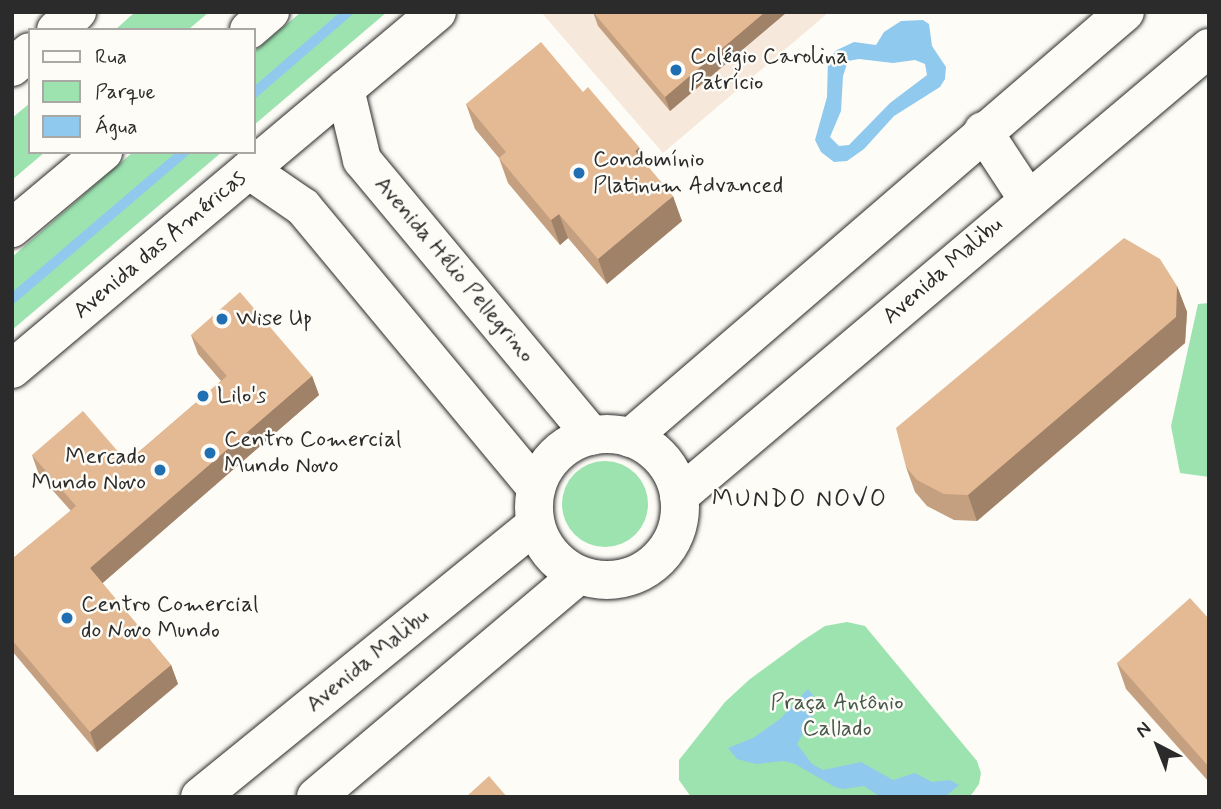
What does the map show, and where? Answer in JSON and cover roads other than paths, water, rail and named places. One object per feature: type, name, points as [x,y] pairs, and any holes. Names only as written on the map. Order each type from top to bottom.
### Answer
[{"type":"main road","points":[[58,28],[77,12]]},
{"type":"main road","points":[[252,28],[270,12]]},
{"type":"main road","name":"Avenida das Américas","points":[[12,369],[437,12]]},
{"type":"main road","points":[[630,438],[1125,12]]},
{"type":"main road","name":"Avenida Malibu","points":[[679,496],[1027,198],[1209,48]]},
{"type":"main road","points":[[12,67],[28,54]]},
{"type":"main road","name":"Avenida Hélio Pellegrino","points":[[345,89],[362,159],[592,436]]},
{"type":"main road","points":[[984,131],[1027,198]]},
{"type":"main road","points":[[12,228],[101,154]]},
{"type":"main road","points":[[249,170],[303,207],[536,506],[551,556],[579,575],[613,580],[636,574],[656,562],[674,537],[680,510],[675,481],[663,460],[645,444],[630,438],[592,436],[559,452],[545,468],[536,506]]},
{"type":"main road","name":"Avenida Malibu","points":[[200,797],[536,506]]},
{"type":"main road","points":[[317,797],[579,575]]},
{"type":"water","points":[[923,20],[929,24],[932,46],[946,67],[945,79],[940,87],[894,116],[864,149],[847,161],[834,162],[821,152],[815,140],[827,97],[828,59],[837,50],[854,42],[876,45],[884,32],[901,21]],"holes":[[[859,59],[893,63],[915,60],[925,64],[927,75],[890,103],[849,145],[839,146],[830,137],[841,111],[843,76],[848,61]]]},
{"type":"water","points":[[808,689],[814,697],[816,710],[797,744],[812,764],[823,770],[861,762],[893,780],[915,773],[932,782],[950,780],[959,785],[945,797],[881,797],[864,786],[843,789],[835,787],[795,764],[784,761],[756,764],[737,759],[728,748],[753,738],[780,719]]},
{"type":"waterway","points":[[256,91],[348,12]]},
{"type":"waterway","points":[[12,299],[182,154]]},
{"type":"place","name":"Colégio Carolina Patrício","points":[[676,70]]},
{"type":"place","name":"Condomínio Platinum Advanced","points":[[579,173]]},
{"type":"place","name":"Wise Up","points":[[222,319]]},
{"type":"place","name":"Lilo's","points":[[203,396]]},
{"type":"place","name":"Centro Comercial Mundo Novo","points":[[210,453]]},
{"type":"place","name":"Mercado Mundo Novo","points":[[160,470]]},
{"type":"place","name":"Centro Comercial do Novo Mundo","points":[[67,618]]},
{"type":"district","name":"MUNDO NOVO","points":[[800,500]]},
{"type":"park label","name":"Praça Antônio Callado","points":[[837,716]]}]
